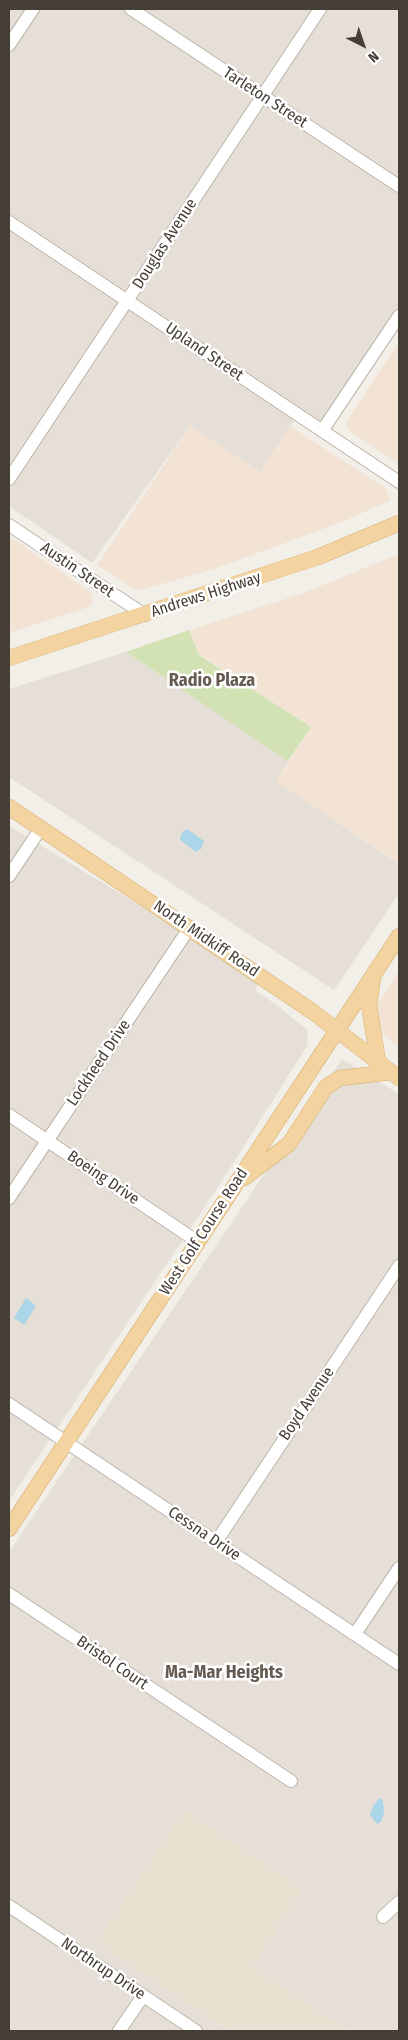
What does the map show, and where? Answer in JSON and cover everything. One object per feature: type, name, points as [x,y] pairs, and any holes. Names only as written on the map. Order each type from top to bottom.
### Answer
[{"type":"main road","name":"Andrews Highway","points":[[9,658],[318,557],[399,523]]},
{"type":"main road","name":"North Midkiff Road","points":[[9,807],[337,1029],[396,1075]]},
{"type":"main road","name":"West Golf Course Road","points":[[9,1529],[399,936]]},
{"type":"main road","points":[[373,975],[369,1006],[378,1061]]},
{"type":"main road","points":[[235,1184],[289,1144],[326,1087],[340,1078],[396,1075]]},
{"type":"street","points":[[9,45],[33,9]]},
{"type":"street","name":"Tarleton Street","points":[[131,9],[399,186]]},
{"type":"street","name":"Douglas Avenue","points":[[9,479],[320,9]]},
{"type":"street","name":"Upland Street","points":[[9,222],[399,482]]},
{"type":"street","points":[[322,431],[399,316]]},
{"type":"street","name":"Austin Street","points":[[9,524],[145,615]]},
{"type":"street","points":[[9,876],[41,828]]},
{"type":"street","name":"Lockheed Drive","points":[[9,1198],[190,928]]},
{"type":"street","name":"Boeing Drive","points":[[9,1115],[198,1242]]},
{"type":"street","name":"Boyd Avenue","points":[[216,1542],[399,1266]]},
{"type":"street","name":"Cessna Drive","points":[[9,1404],[399,1664]]},
{"type":"street","points":[[355,1634],[399,1568]]},
{"type":"street","name":"Bristol Court","points":[[9,1594],[290,1781]]},
{"type":"street","points":[[383,1917],[399,1902]]},
{"type":"street","name":"Northrup Drive","points":[[9,1906],[196,2031]]},
{"type":"street","points":[[119,2031],[143,1996]]},
{"type":"shaded area","points":[[9,9],[399,9],[399,318],[324,431],[298,415],[260,472],[190,426],[92,563],[9,506]]},
{"type":"shaded area","points":[[399,342],[399,464],[348,430],[346,422]]},
{"type":"shaded area","points":[[190,426],[260,472],[290,426],[385,488],[391,500],[342,522],[214,569],[141,590],[134,589],[97,565]]},
{"type":"shaded area","points":[[9,536],[92,593],[93,601],[89,607],[9,633]]},
{"type":"shaded area","points":[[399,554],[399,864],[276,781],[311,727],[199,654],[189,630],[301,594]]},
{"type":"shaded area","points":[[126,652],[288,761],[277,781],[399,864],[399,893],[334,990],[9,777],[9,689]]},
{"type":"shaded area","points":[[9,826],[261,979],[255,990],[308,1031],[307,1046],[220,1184],[9,1501]]},
{"type":"shaded area","points":[[399,970],[399,1048],[378,1030],[373,1011]]},
{"type":"shaded area","points":[[342,1059],[399,1094],[399,2031],[9,2031],[9,1552]]},
{"type":"shaded area","points":[[184,1810],[303,1889],[253,1966],[350,2031],[228,2031],[96,1943]]},
{"type":"green space","points":[[189,630],[199,655],[311,727],[288,761],[126,652]]},
{"type":"water","points":[[187,829],[204,841],[201,849],[196,852],[180,840],[181,834]]},
{"type":"water","points":[[26,1298],[36,1306],[24,1325],[14,1318]]},
{"type":"water","points":[[380,1798],[383,1800],[384,1813],[381,1822],[377,1824],[370,1815],[373,1806]]},
{"type":"district","name":"Radio Plaza","points":[[212,681]]},
{"type":"district","name":"Ma-Mar Heights","points":[[224,1673]]}]
